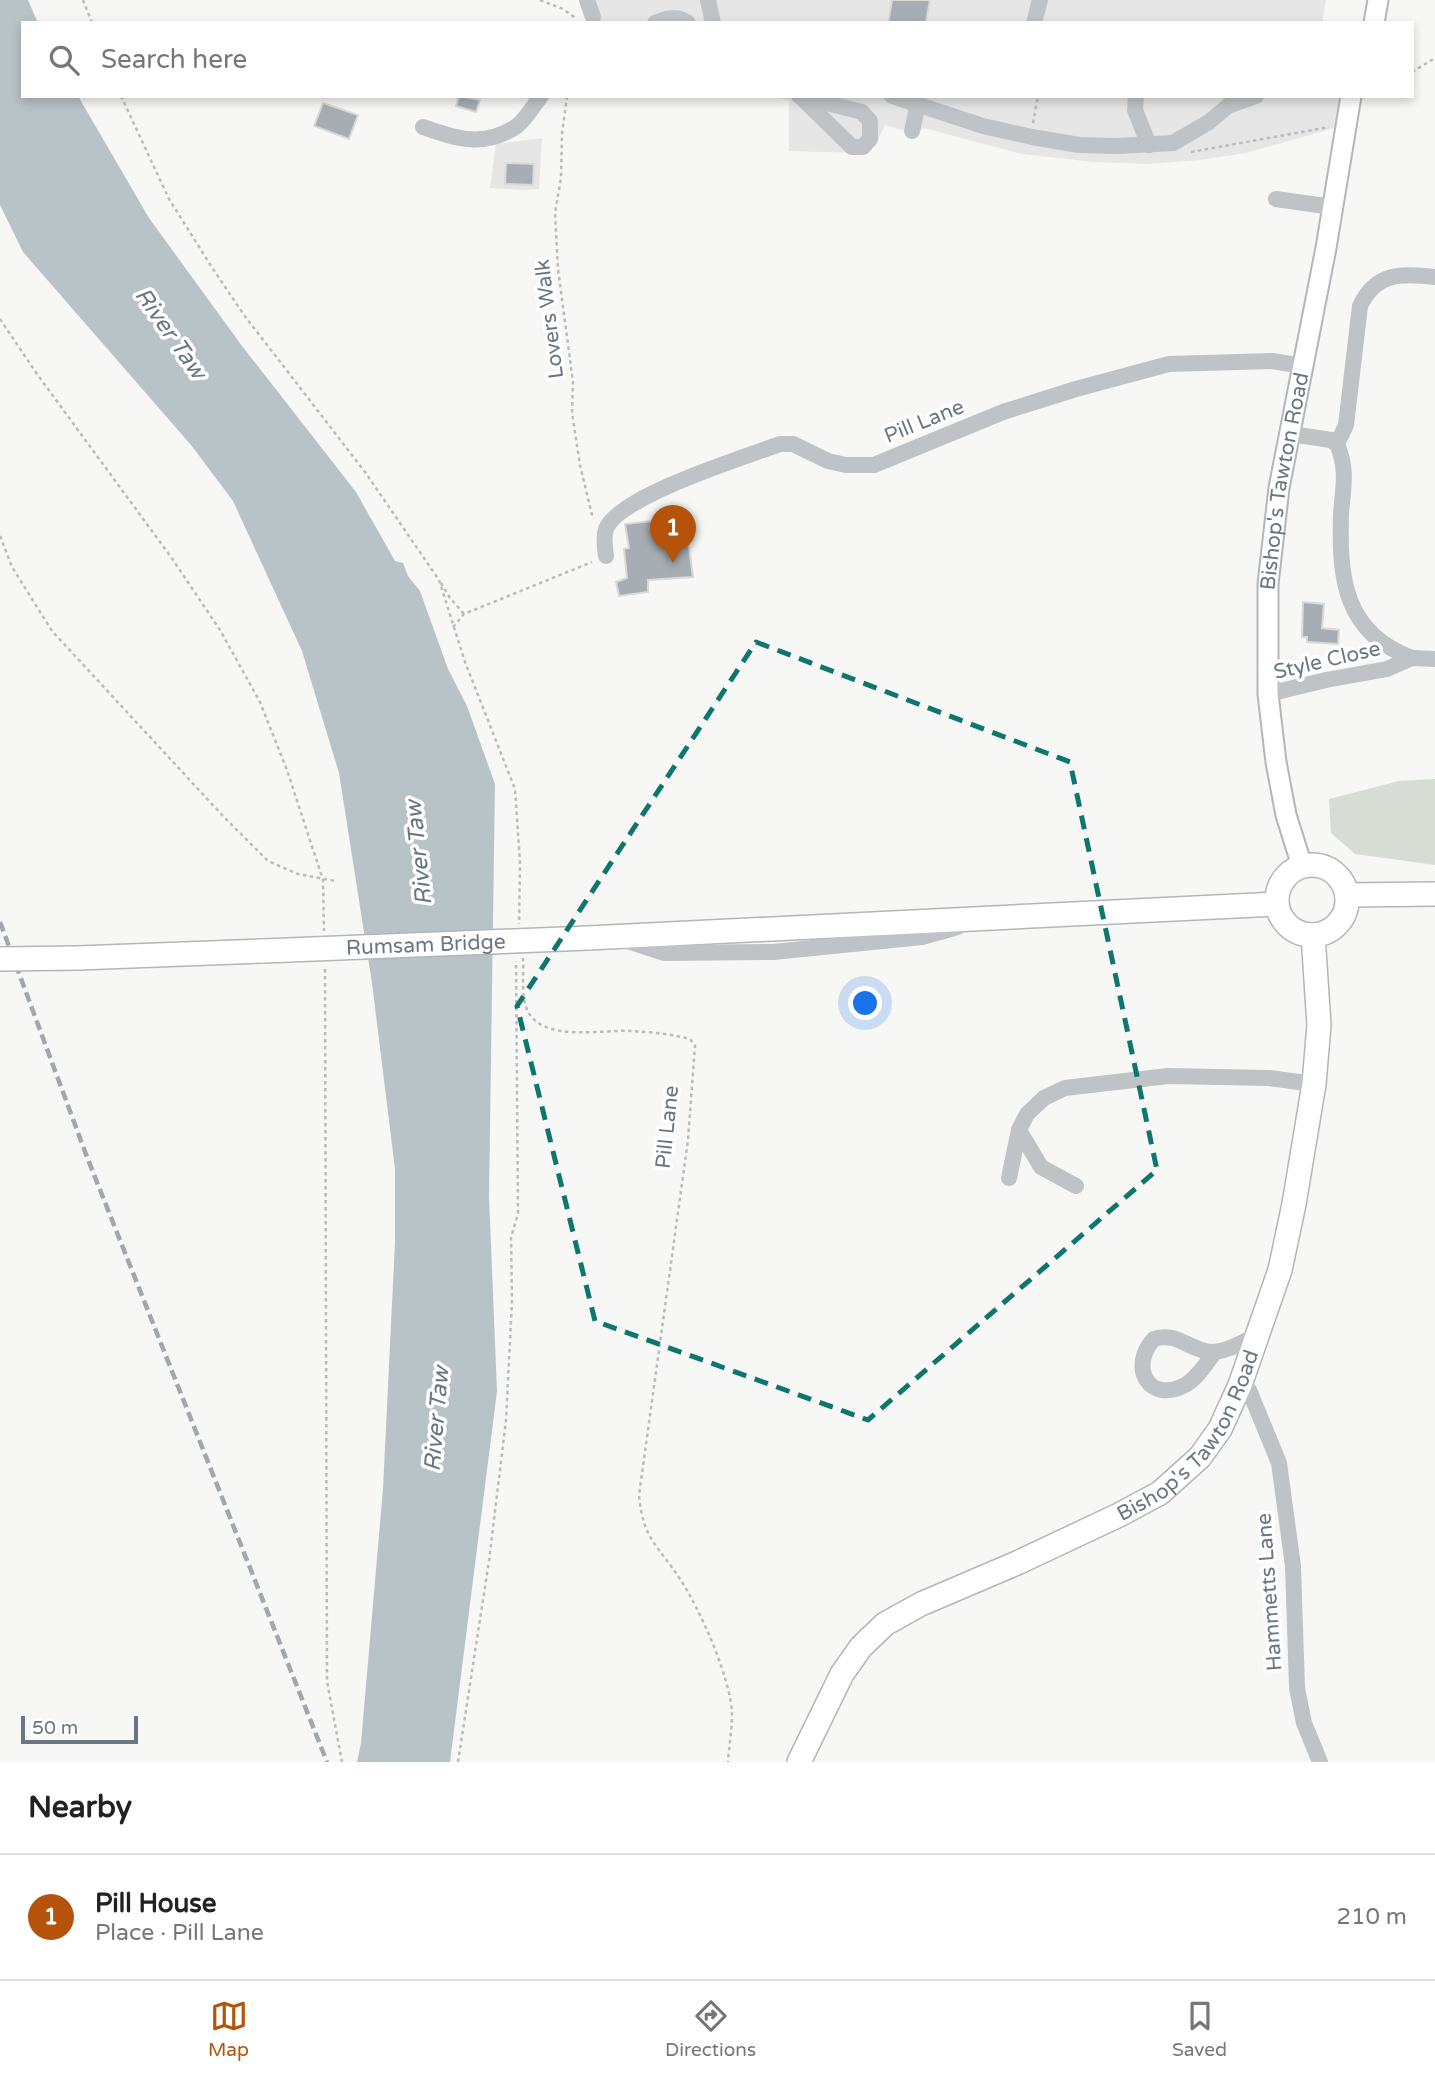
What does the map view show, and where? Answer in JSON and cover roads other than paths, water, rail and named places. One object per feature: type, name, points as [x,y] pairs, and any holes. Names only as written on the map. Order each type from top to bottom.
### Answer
[{"type":"highway","points":[[1302,866],[1326,868],[1336,875],[1347,895],[1342,918],[1335,927],[1313,936],[1302,934],[1284,923],[1276,904],[1277,894],[1286,876],[1302,866]]},
{"type":"highway","points":[[1347,895],[1435,894]]},
{"type":"highway","name":"Rumsam Bridge","points":[[0,959],[612,936],[1276,904]]},
{"type":"highway","name":"Bishop's Tawton Road","points":[[802,1762],[842,1674],[861,1647],[885,1624],[921,1604],[1017,1563],[1160,1493],[1200,1457],[1220,1429],[1240,1385],[1280,1270],[1294,1204],[1314,1084],[1319,1025],[1313,936]]},
{"type":"main road","points":[[1374,21],[1378,0]]},
{"type":"main road","name":"Bishop's Tawton Road","points":[[1302,866],[1286,815],[1276,762],[1268,694],[1268,584],[1279,488],[1352,98]]},
{"type":"street","points":[[587,0],[591,21]]},
{"type":"street","points":[[708,0],[713,21]]},
{"type":"street","points":[[1035,21],[1040,0]]},
{"type":"street","points":[[659,21],[666,18],[680,18],[685,21]]},
{"type":"street","points":[[423,127],[462,140],[487,139],[518,125],[539,98]]},
{"type":"street","points":[[899,98],[983,126],[1079,145],[1173,143],[1209,122],[1228,106],[1250,98]]},
{"type":"street","points":[[1136,98],[1135,110],[1149,145]]},
{"type":"street","points":[[912,131],[918,103]]},
{"type":"street","points":[[1276,199],[1332,207]]},
{"type":"street","points":[[1337,444],[1346,425],[1360,306],[1364,298],[1376,285],[1393,276],[1413,274],[1435,277]]},
{"type":"street","name":"Pill Lane","points":[[606,556],[605,531],[624,510],[657,491],[780,444],[793,444],[828,461],[846,465],[874,465],[1003,412],[1076,388],[1169,364],[1272,362],[1303,366]]},
{"type":"street","points":[[1291,433],[1331,440],[1337,444],[1345,471],[1341,512],[1341,562],[1348,596],[1360,621],[1374,637],[1412,658]]},
{"type":"street","name":"Style Close","points":[[1268,694],[1387,669],[1412,658],[1435,659]]},
{"type":"street","points":[[1009,1178],[1019,1130],[1027,1114],[1044,1098],[1065,1088],[1168,1076],[1269,1078],[1314,1084]]},
{"type":"street","points":[[1019,1130],[1041,1167],[1076,1186]]},
{"type":"street","points":[[1215,1352],[1258,1335]]},
{"type":"street","name":"Hammetts Lane","points":[[1240,1385],[1249,1390],[1279,1463],[1293,1566],[1297,1688],[1304,1723],[1320,1762]]},
{"type":"water","name":"River Taw","points":[[0,0],[28,0],[37,21],[21,21],[21,98],[79,98],[149,218],[242,346],[356,492],[395,561],[403,563],[408,576],[420,591],[448,669],[467,706],[495,784],[489,1196],[497,1391],[450,1762],[357,1762],[361,1743],[383,1489],[395,1242],[395,1169],[372,983],[339,773],[302,651],[233,501],[191,445],[23,252],[0,205]]},
{"type":"railway","points":[[0,922],[87,1157],[327,1762]]},
{"type":"place","name":"Pill House","points":[[673,563]]}]
